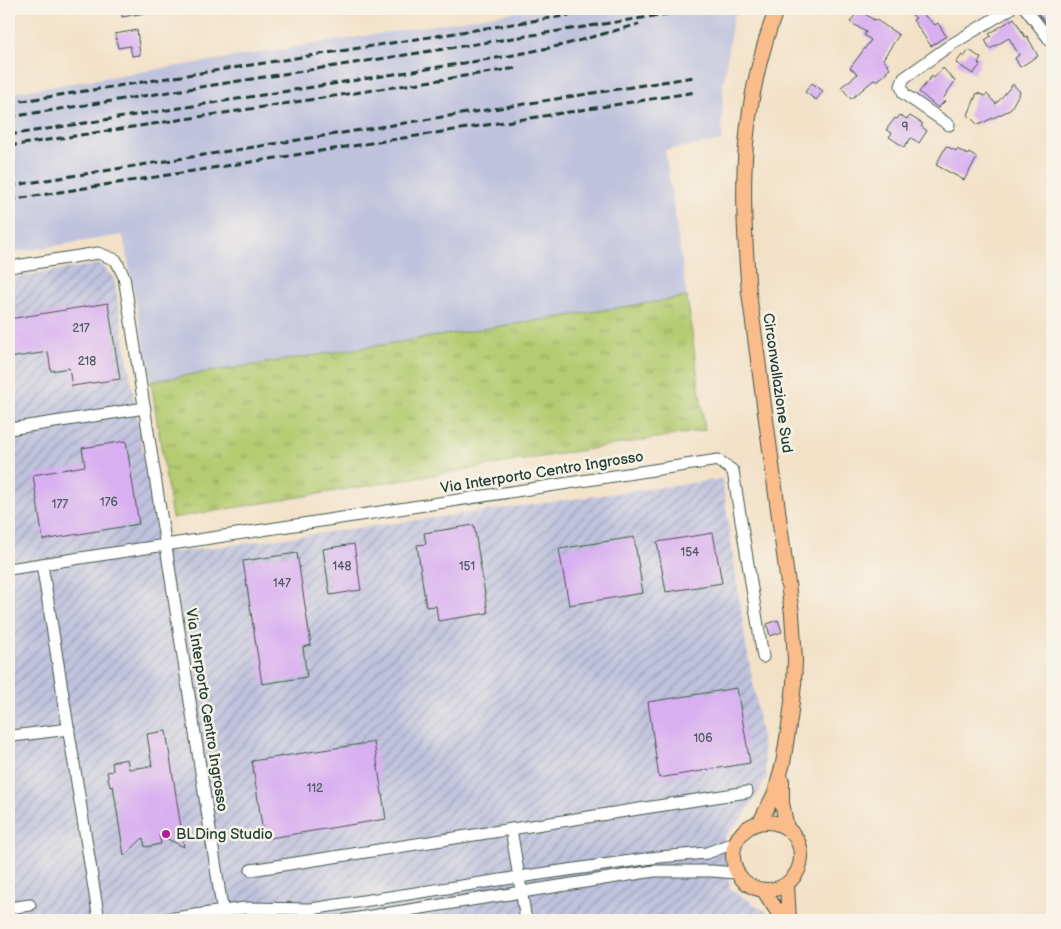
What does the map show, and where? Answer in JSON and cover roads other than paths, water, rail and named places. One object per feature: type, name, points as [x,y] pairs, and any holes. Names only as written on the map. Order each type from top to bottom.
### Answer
[{"type":"main road","name":"Circonvallazione Sud","points":[[776,10],[766,37],[752,102],[746,144],[744,198],[749,293],[794,639],[794,684],[783,763]]},
{"type":"main road","points":[[760,822],[775,793],[783,763]]},
{"type":"main road","points":[[783,763],[782,803],[787,828]]},
{"type":"main road","points":[[760,822],[778,824],[787,828],[799,842],[801,851],[799,870],[794,878],[780,888],[764,891],[755,889],[741,880],[736,873],[732,857],[733,849],[740,835],[746,829],[760,822]]},
{"type":"main road","points":[[787,884],[789,920]]},
{"type":"main road","points":[[764,891],[783,920]]},
{"type":"street","points":[[949,125],[904,94],[901,86],[904,78],[949,46],[1010,9]]},
{"type":"street","points":[[1026,9],[1052,43]]},
{"type":"street","name":"Via Interporto Centro Ingrosso","points":[[9,268],[98,253],[116,260],[124,277],[224,915]]},
{"type":"street","points":[[9,429],[145,408]]},
{"type":"street","name":"Via Interporto Centro Ingrosso","points":[[9,569],[718,460],[733,471],[763,657]]},
{"type":"street","points":[[42,564],[99,920]]},
{"type":"street","points":[[13,736],[69,729]]},
{"type":"street","points":[[251,870],[747,792]]},
{"type":"street","points":[[511,829],[526,920]]},
{"type":"street","points":[[160,920],[224,915],[245,908],[311,909],[659,857],[707,853],[736,842]]},
{"type":"street","points":[[346,920],[654,871],[736,873]]},
{"type":"street","points":[[9,908],[30,905]]},
{"type":"railway","points":[[9,103],[608,9]]},
{"type":"railway","points":[[9,117],[699,9]]},
{"type":"railway","points":[[9,135],[509,56],[563,45],[639,24]]},
{"type":"railway","points":[[9,146],[517,68]]},
{"type":"railway","points":[[9,186],[694,77]]},
{"type":"railway","points":[[9,200],[696,92]]},
{"type":"place","name":"BLDing Studio","points":[[166,834]]}]
